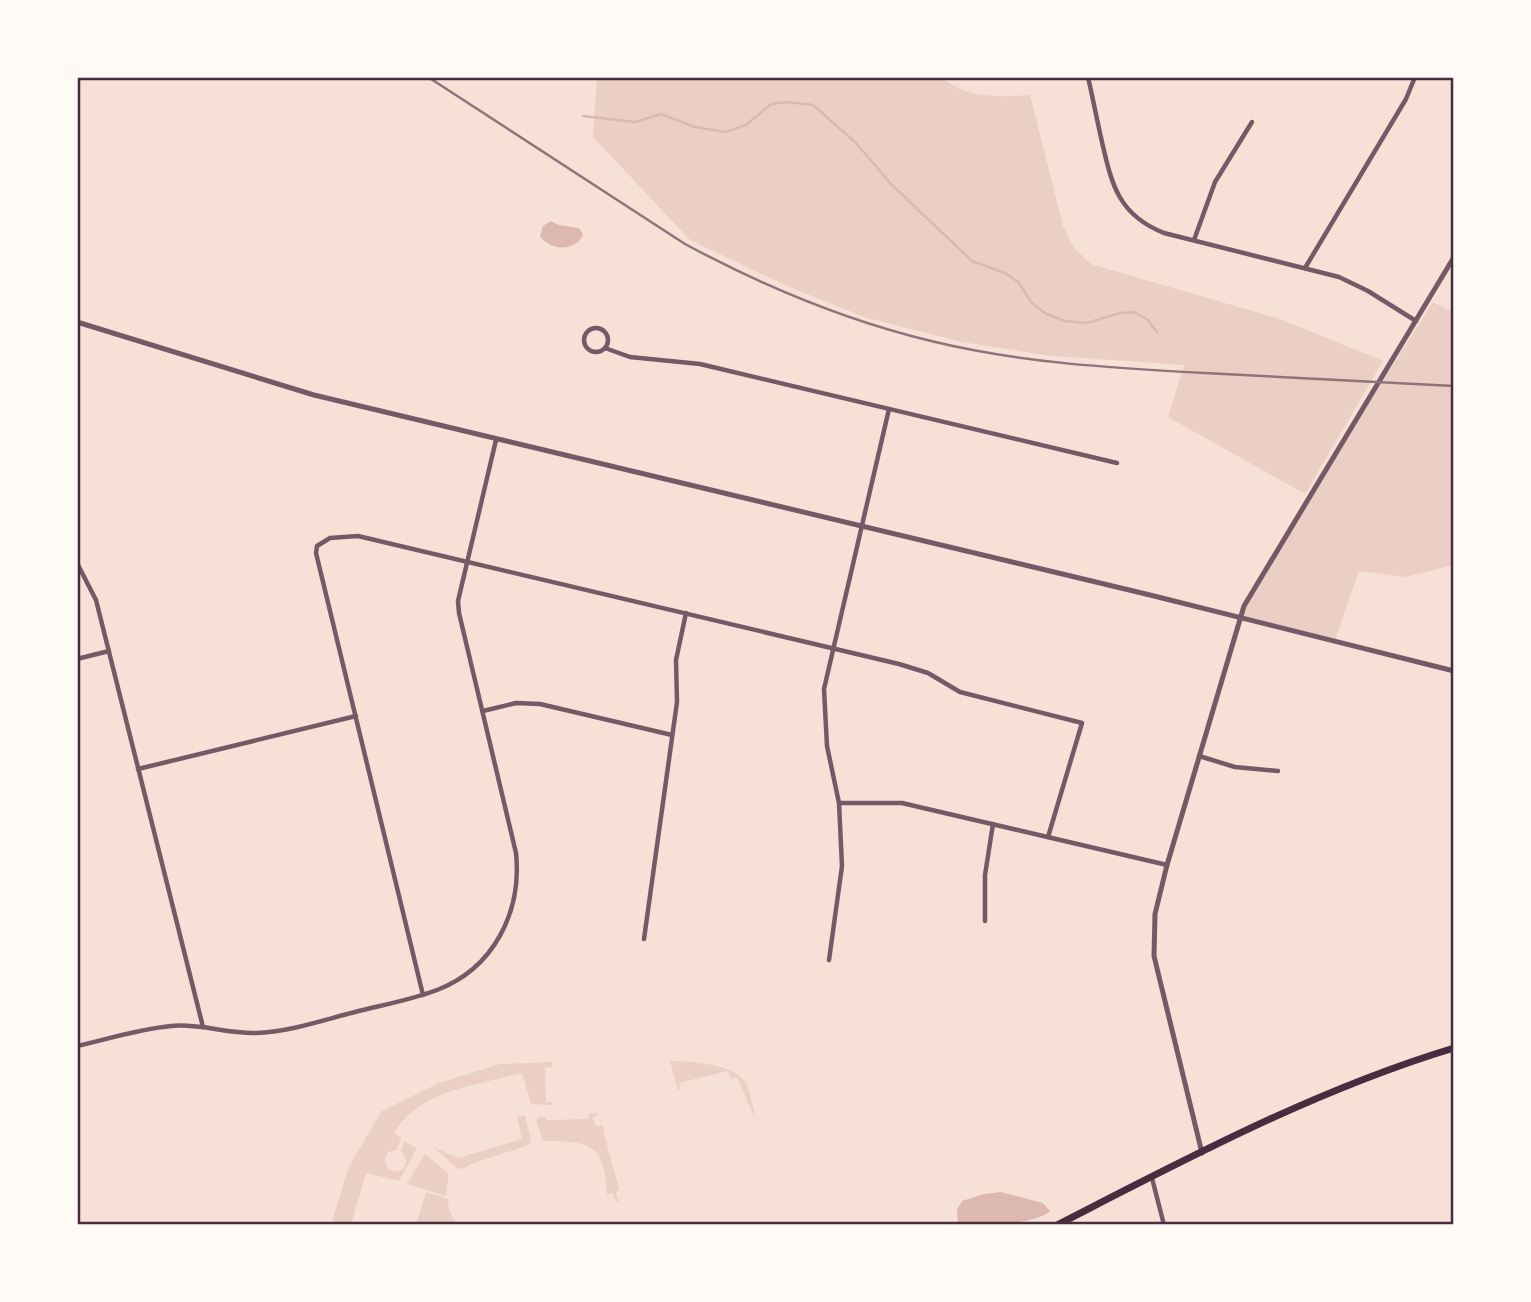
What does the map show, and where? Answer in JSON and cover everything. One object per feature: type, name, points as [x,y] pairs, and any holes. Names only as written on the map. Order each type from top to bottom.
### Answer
[{"type":"highway","points":[[1057,1225],[1330,1092],[1454,1048]]},
{"type":"street","points":[[1088,77],[1109,173],[1116,192],[1123,204],[1142,222],[1154,229],[1354,283],[1416,321]]},
{"type":"street","points":[[1305,268],[1406,99],[1415,77]]},
{"type":"street","points":[[1194,240],[1215,182],[1252,122]]},
{"type":"street","points":[[1202,1153],[1154,956],[1155,914],[1167,865],[1244,606],[1454,257]]},
{"type":"street","points":[[77,322],[314,395],[1454,671]]},
{"type":"street","points":[[605,348],[608,337],[604,330],[593,328],[585,333],[584,343],[589,350],[598,352],[605,348],[630,357],[700,364],[1117,463]]},
{"type":"street","points":[[829,960],[842,866],[839,803],[827,746],[824,689],[889,408]]},
{"type":"street","points":[[77,1046],[172,1026],[242,1033],[271,1032],[423,995],[452,983],[477,965],[498,940],[515,900],[518,869],[459,613],[459,591],[496,440]]},
{"type":"street","points":[[423,995],[316,553],[317,546],[330,538],[358,536],[833,648],[909,667],[960,691],[1082,723],[1048,837]]},
{"type":"street","points":[[77,563],[96,600],[203,1027]]},
{"type":"street","points":[[644,939],[677,702],[676,660],[686,613]]},
{"type":"street","points":[[77,659],[108,651]]},
{"type":"street","points":[[482,711],[516,703],[540,704],[672,735]]},
{"type":"street","points":[[138,769],[356,716]]},
{"type":"street","points":[[1199,756],[1235,767],[1278,771]]},
{"type":"street","points":[[839,803],[902,803],[1167,865]]},
{"type":"street","points":[[985,921],[985,875],[993,824]]},
{"type":"street","points":[[1152,1178],[1164,1225]]},
{"type":"shaded area","points":[[597,77],[941,77],[972,93],[995,96],[1030,95],[1063,226],[1074,248],[1091,264],[1280,319],[1383,361],[1305,494],[1168,417],[1184,365],[1052,356],[962,342],[867,318],[789,287],[690,240],[593,137]]},
{"type":"shaded area","points":[[551,221],[579,228],[583,234],[580,240],[563,247],[550,245],[540,236],[543,226]]},
{"type":"shaded area","points":[[1433,302],[1454,313],[1454,565],[1406,577],[1359,571],[1335,640],[1241,616],[1354,426]]},
{"type":"shaded area","points":[[670,1061],[712,1065],[733,1072],[741,1077],[748,1088],[756,1121],[737,1077],[731,1079],[728,1071],[679,1083],[678,1090]]},
{"type":"shaded area","points":[[552,1062],[552,1067],[545,1068],[546,1102],[553,1102],[551,1105],[531,1104],[522,1073],[451,1091],[418,1107],[394,1133],[401,1137],[397,1150],[388,1152],[385,1159],[388,1169],[398,1172],[404,1168],[407,1161],[401,1151],[404,1141],[417,1148],[399,1181],[366,1173],[351,1225],[335,1225],[333,1218],[349,1166],[382,1111],[439,1083],[500,1064]]},
{"type":"shaded area","points":[[589,1113],[600,1114],[593,1118],[596,1126],[602,1125],[605,1130],[603,1131],[619,1188],[616,1202],[613,1193],[607,1195],[606,1178],[599,1156],[592,1149],[573,1142],[543,1141],[536,1120],[538,1117],[545,1117],[547,1120],[588,1119]]},
{"type":"shaded area","points":[[525,1115],[531,1141],[529,1145],[463,1169],[457,1168],[433,1147],[458,1158],[522,1139],[517,1117]]},
{"type":"shaded area","points":[[425,1154],[449,1174],[446,1196],[407,1184]]},
{"type":"shaded area","points":[[426,1192],[448,1199],[449,1210],[457,1225],[450,1222],[416,1225]]},
{"type":"shaded area","points":[[1001,1192],[1043,1203],[1050,1211],[1043,1216],[1020,1222],[958,1225],[957,1210],[962,1201]]},
{"type":"waterway","points":[[583,116],[635,122],[661,114],[695,127],[725,132],[746,125],[771,104],[787,102],[813,105],[856,143],[892,185],[972,261],[1005,273],[1018,282],[1032,303],[1046,314],[1065,321],[1087,323],[1133,312],[1147,319],[1157,332]]},
{"type":"railway","points":[[428,77],[685,244],[744,274],[805,300],[899,333],[999,355],[1067,363],[1454,386]]}]
